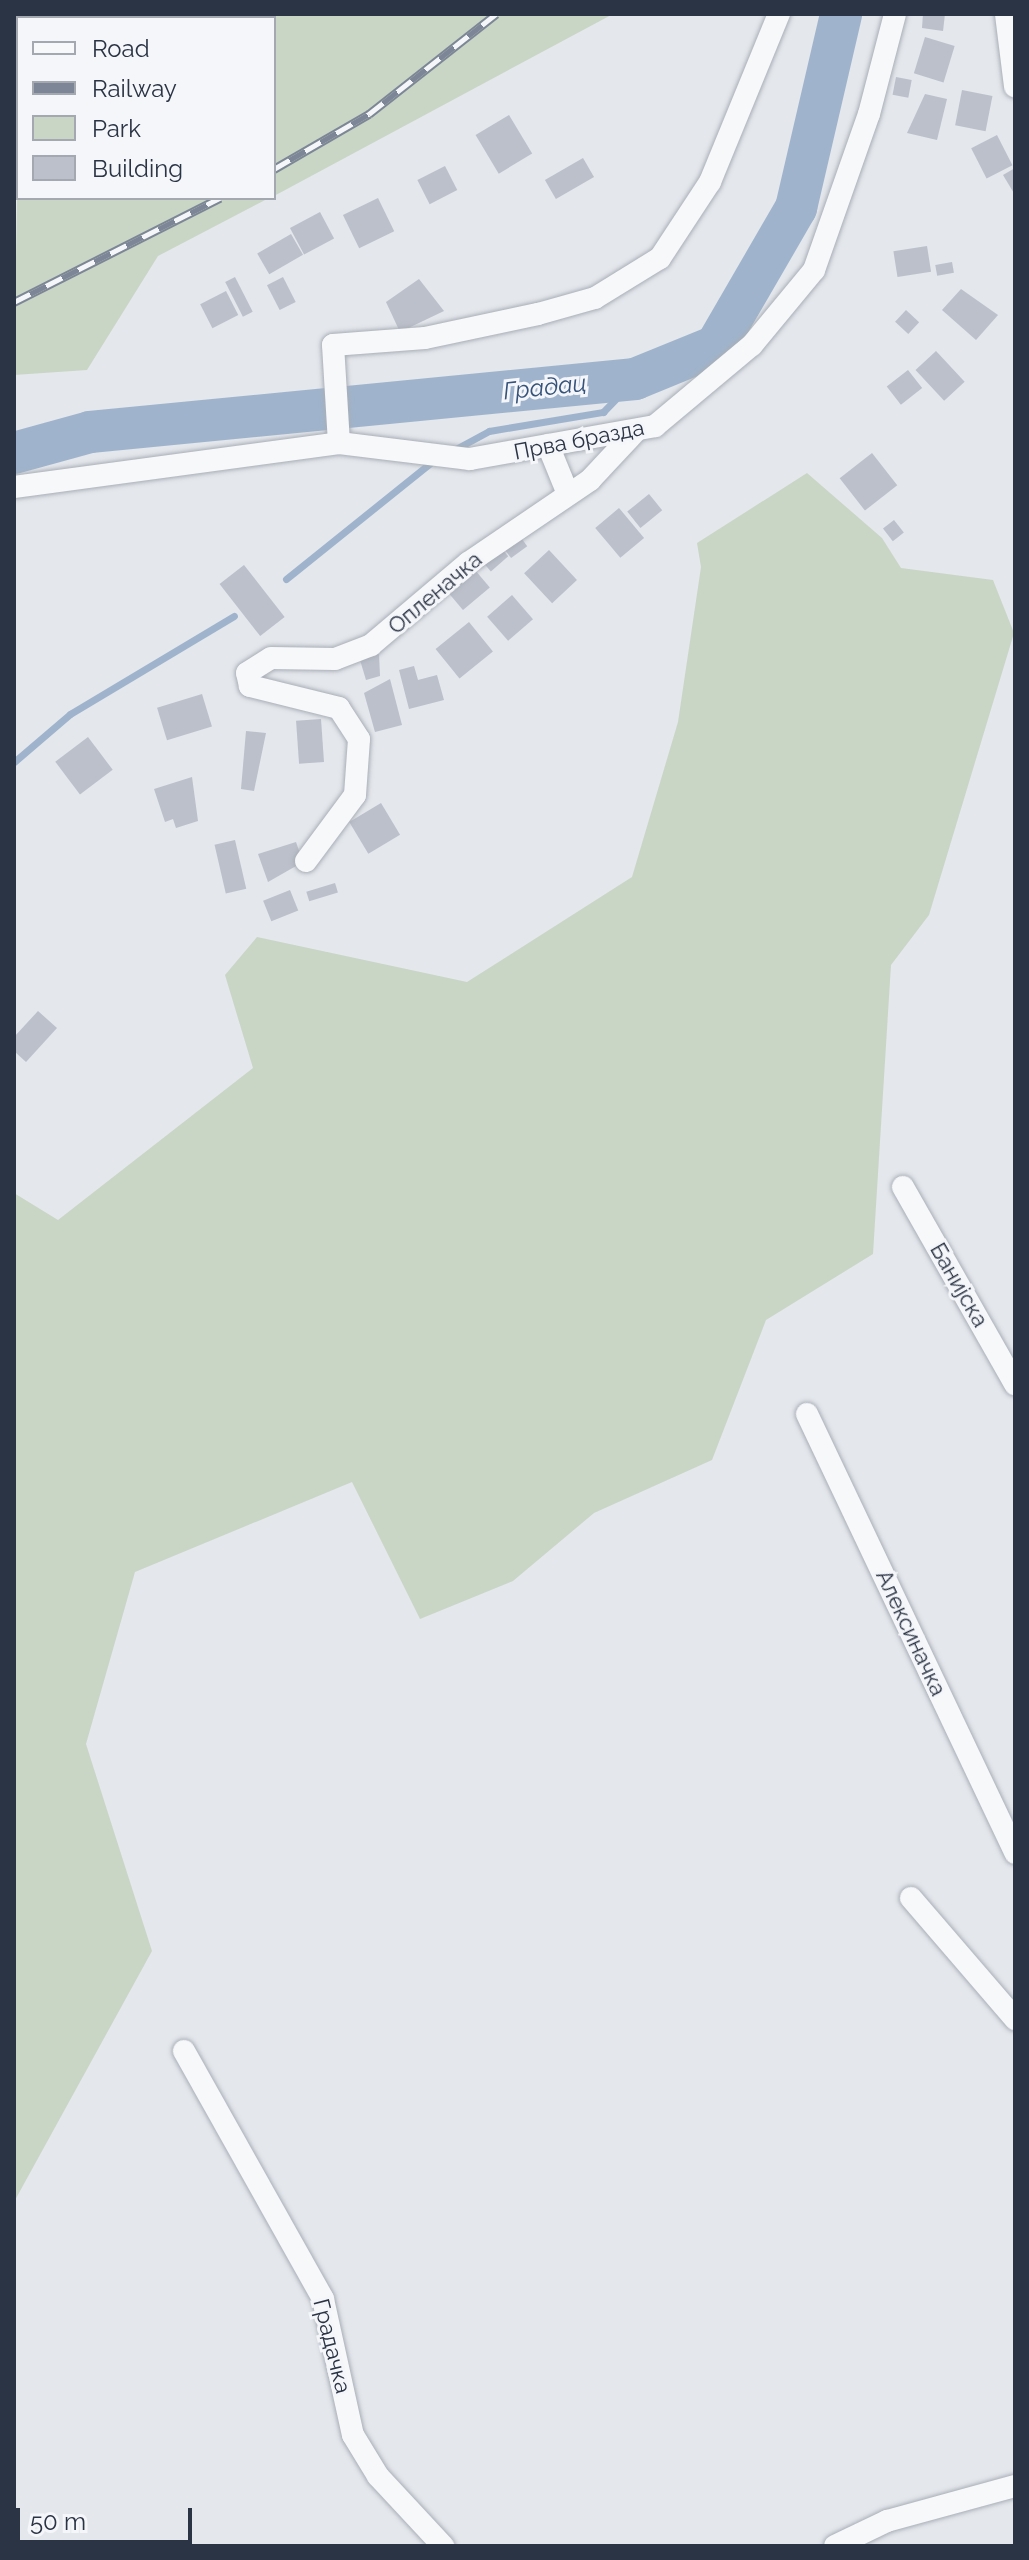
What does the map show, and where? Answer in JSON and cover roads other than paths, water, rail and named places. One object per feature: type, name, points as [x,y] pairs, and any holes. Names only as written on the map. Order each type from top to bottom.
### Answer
[{"type":"street","points":[[339,434],[333,345],[485,328],[595,298],[660,258],[710,182],[779,14]]},
{"type":"street","name":"Прва бразда","points":[[14,487],[339,434],[459,458],[634,433],[674,414],[790,307],[814,270],[869,114],[895,14]]},
{"type":"street","points":[[1006,14],[1015,86]]},
{"type":"street","name":"Опленачка","points":[[306,861],[355,795],[359,739],[339,708],[250,686],[247,673],[271,658],[335,659],[371,645],[468,563],[568,494],[634,433]]},
{"type":"street","points":[[548,445],[568,494]]},
{"type":"street","name":"Банијска","points":[[903,1187],[1015,1384]]},
{"type":"street","name":"Алексиначка","points":[[807,1414],[1015,1853]]},
{"type":"street","points":[[911,1898],[1015,2019]]},
{"type":"street","name":"Градачка","points":[[184,2051],[323,2299],[353,2435],[378,2476],[443,2546]]},
{"type":"street","points":[[835,2546],[887,2521],[1015,2486]]},
{"type":"water","points":[[830,14],[861,14],[831,45]]},
{"type":"waterway","name":"Градац","points":[[14,453],[90,432],[635,379],[716,346],[796,208],[841,14]]},
{"type":"waterway","points":[[452,451],[489,431],[603,412],[635,379]]},
{"type":"waterway","points":[[286,579],[434,460]]},
{"type":"waterway","points":[[14,762],[70,714],[234,616]]},
{"type":"railway","points":[[276,168],[369,114],[496,14]]},
{"type":"railway","points":[[14,302],[216,200]]}]
